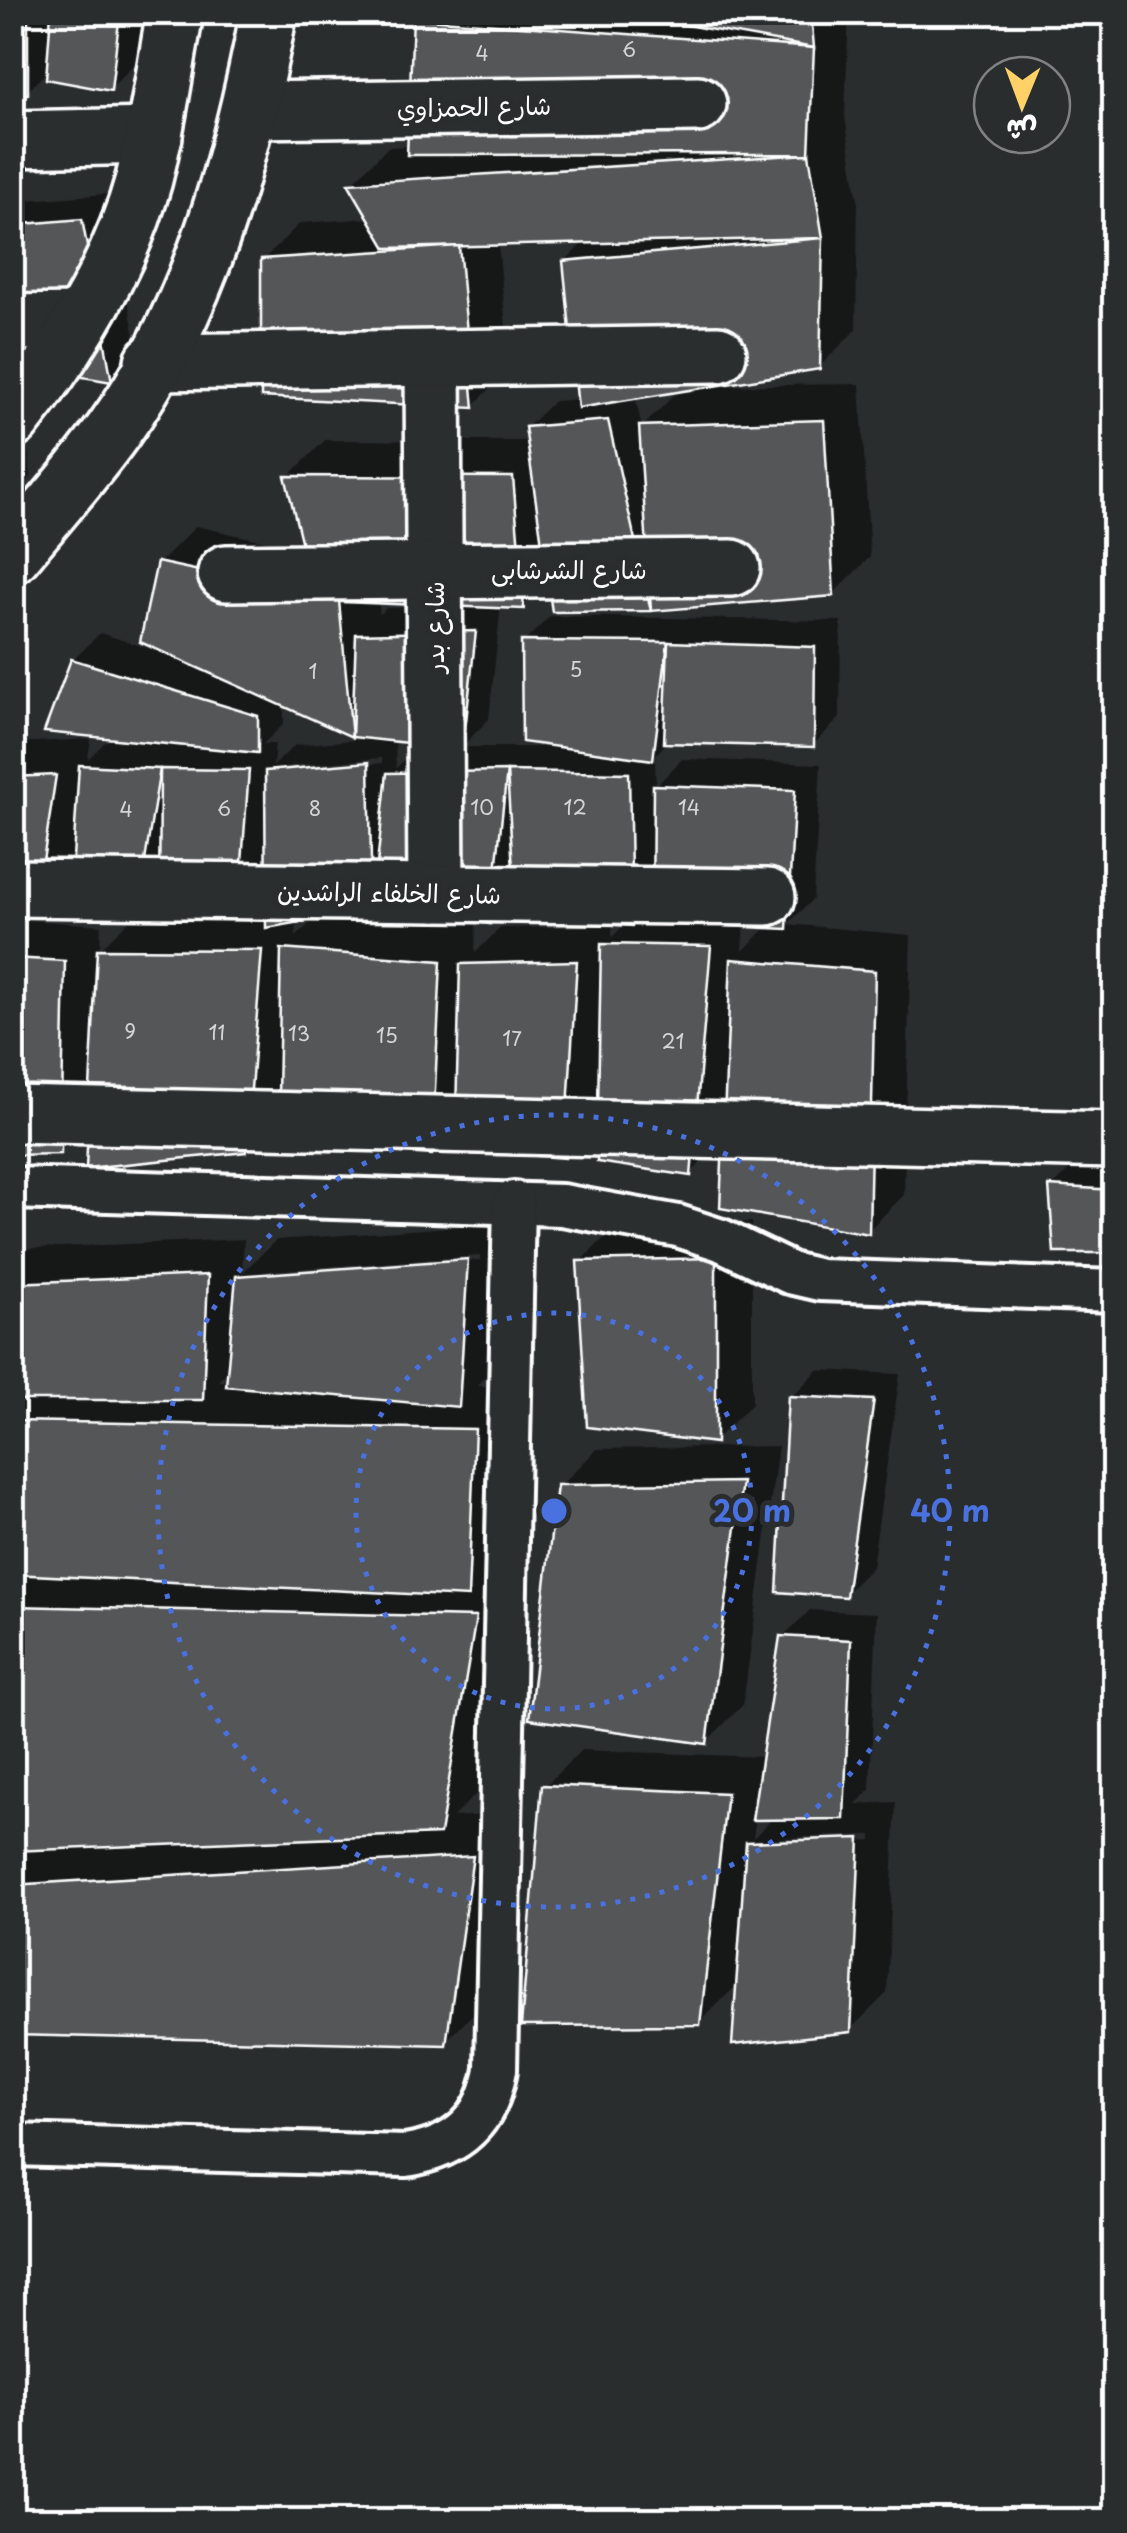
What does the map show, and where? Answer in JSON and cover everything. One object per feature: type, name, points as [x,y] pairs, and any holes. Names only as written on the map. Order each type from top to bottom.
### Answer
[{"type":"street","points":[[12,420],[53,369],[117,254],[154,136],[175,12]]},
{"type":"street","points":[[12,556],[114,429],[187,301],[241,150],[269,12]]},
{"type":"street","name":"شارع الحمزاوي","points":[[250,110],[698,104]]},
{"type":"street","points":[[12,139],[154,136]]},
{"type":"street","points":[[12,323],[79,322]]},
{"type":"street","points":[[153,362],[718,354]]},
{"type":"street","name":"شارع بدر","points":[[433,360],[436,893]]},
{"type":"street","name":"شارع الشرشابى","points":[[226,573],[732,568]]},
{"type":"street","name":"شارع الخلفاء الراشدين","points":[[12,888],[766,897]]},
{"type":"street","points":[[12,1114],[1114,1140]]},
{"type":"lane","points":[[12,1188],[562,1205],[678,1226],[721,1240],[790,1273],[820,1280],[1114,1291]]},
{"type":"lane","points":[[12,2145],[406,2156],[453,2142],[485,2109],[496,2069],[514,1202]]},
{"type":"building","points":[[12,12],[28,12],[28,94],[12,93]]},
{"type":"building","points":[[51,12],[120,12],[111,91],[46,79]]},
{"type":"building","points":[[614,12],[811,12],[814,48]]},
{"type":"building","points":[[413,18],[814,48],[809,154],[407,155]]},
{"type":"building","points":[[809,154],[823,238],[386,248],[348,183]]},
{"type":"building","points":[[82,219],[112,382],[12,365],[12,225]]},
{"type":"building","points":[[823,238],[820,369],[578,408],[563,261]]},
{"type":"building","points":[[459,246],[474,408],[261,397],[261,259]]},
{"type":"building","points":[[608,420],[651,611],[552,612],[525,427]]},
{"type":"building","points":[[824,420],[834,596],[651,611],[639,426]]},
{"type":"building","points":[[285,476],[513,477],[524,609],[316,601]]},
{"type":"building","points":[[157,562],[339,601],[352,737],[140,642]]},
{"type":"building","points":[[476,631],[463,749],[352,737],[356,634]]},
{"type":"building","points":[[521,641],[668,642],[653,760],[522,742]]},
{"type":"building","points":[[668,642],[815,647],[814,747],[664,743]]},
{"type":"building","points":[[71,659],[258,716],[258,753],[44,732]]},
{"type":"building","points":[[369,762],[372,910],[266,928],[265,771]]},
{"type":"building","points":[[79,765],[160,769],[137,910],[70,904]]},
{"type":"building","points":[[160,769],[249,770],[238,915],[159,910]]},
{"type":"building","points":[[507,771],[629,773],[632,926],[516,919]]},
{"type":"building","points":[[507,771],[490,924],[372,910],[387,773]]},
{"type":"building","points":[[56,775],[35,914],[12,913],[12,777]]},
{"type":"building","points":[[653,785],[795,790],[787,929],[652,922]]},
{"type":"building","points":[[601,944],[711,946],[691,1176],[597,1162]]},
{"type":"building","points":[[97,949],[262,950],[246,1152],[86,1168]]},
{"type":"building","points":[[281,949],[441,961],[432,1155],[277,1145]]},
{"type":"building","points":[[12,958],[65,961],[61,1154],[12,1155]]},
{"type":"building","points":[[731,959],[875,971],[869,1234],[720,1208]]},
{"type":"building","points":[[577,961],[565,1158],[455,1150],[460,964]]},
{"type":"building","points":[[1049,1186],[1114,1190],[1114,1253],[1054,1253]]},
{"type":"building","points":[[716,1258],[716,1443],[587,1427],[577,1261]]},
{"type":"building","points":[[468,1259],[459,1407],[226,1386],[236,1276]]},
{"type":"building","points":[[208,1275],[203,1400],[12,1400],[12,1283]]},
{"type":"building","points":[[788,1396],[874,1400],[846,1597],[777,1592]]},
{"type":"building","points":[[12,1421],[475,1429],[468,1597],[12,1574]]},
{"type":"building","points":[[742,1482],[707,1744],[529,1719],[557,1485]]},
{"type":"building","points":[[12,1606],[476,1617],[440,1834],[12,1851]]},
{"type":"building","points":[[780,1636],[851,1640],[844,1819],[752,1820]]},
{"type":"building","points":[[542,1785],[727,1793],[700,2025],[521,2026]]},
{"type":"building","points":[[860,1838],[851,2032],[732,2045],[746,1842]]},
{"type":"building","points":[[473,1856],[446,2045],[12,2035],[12,1885]]}]
